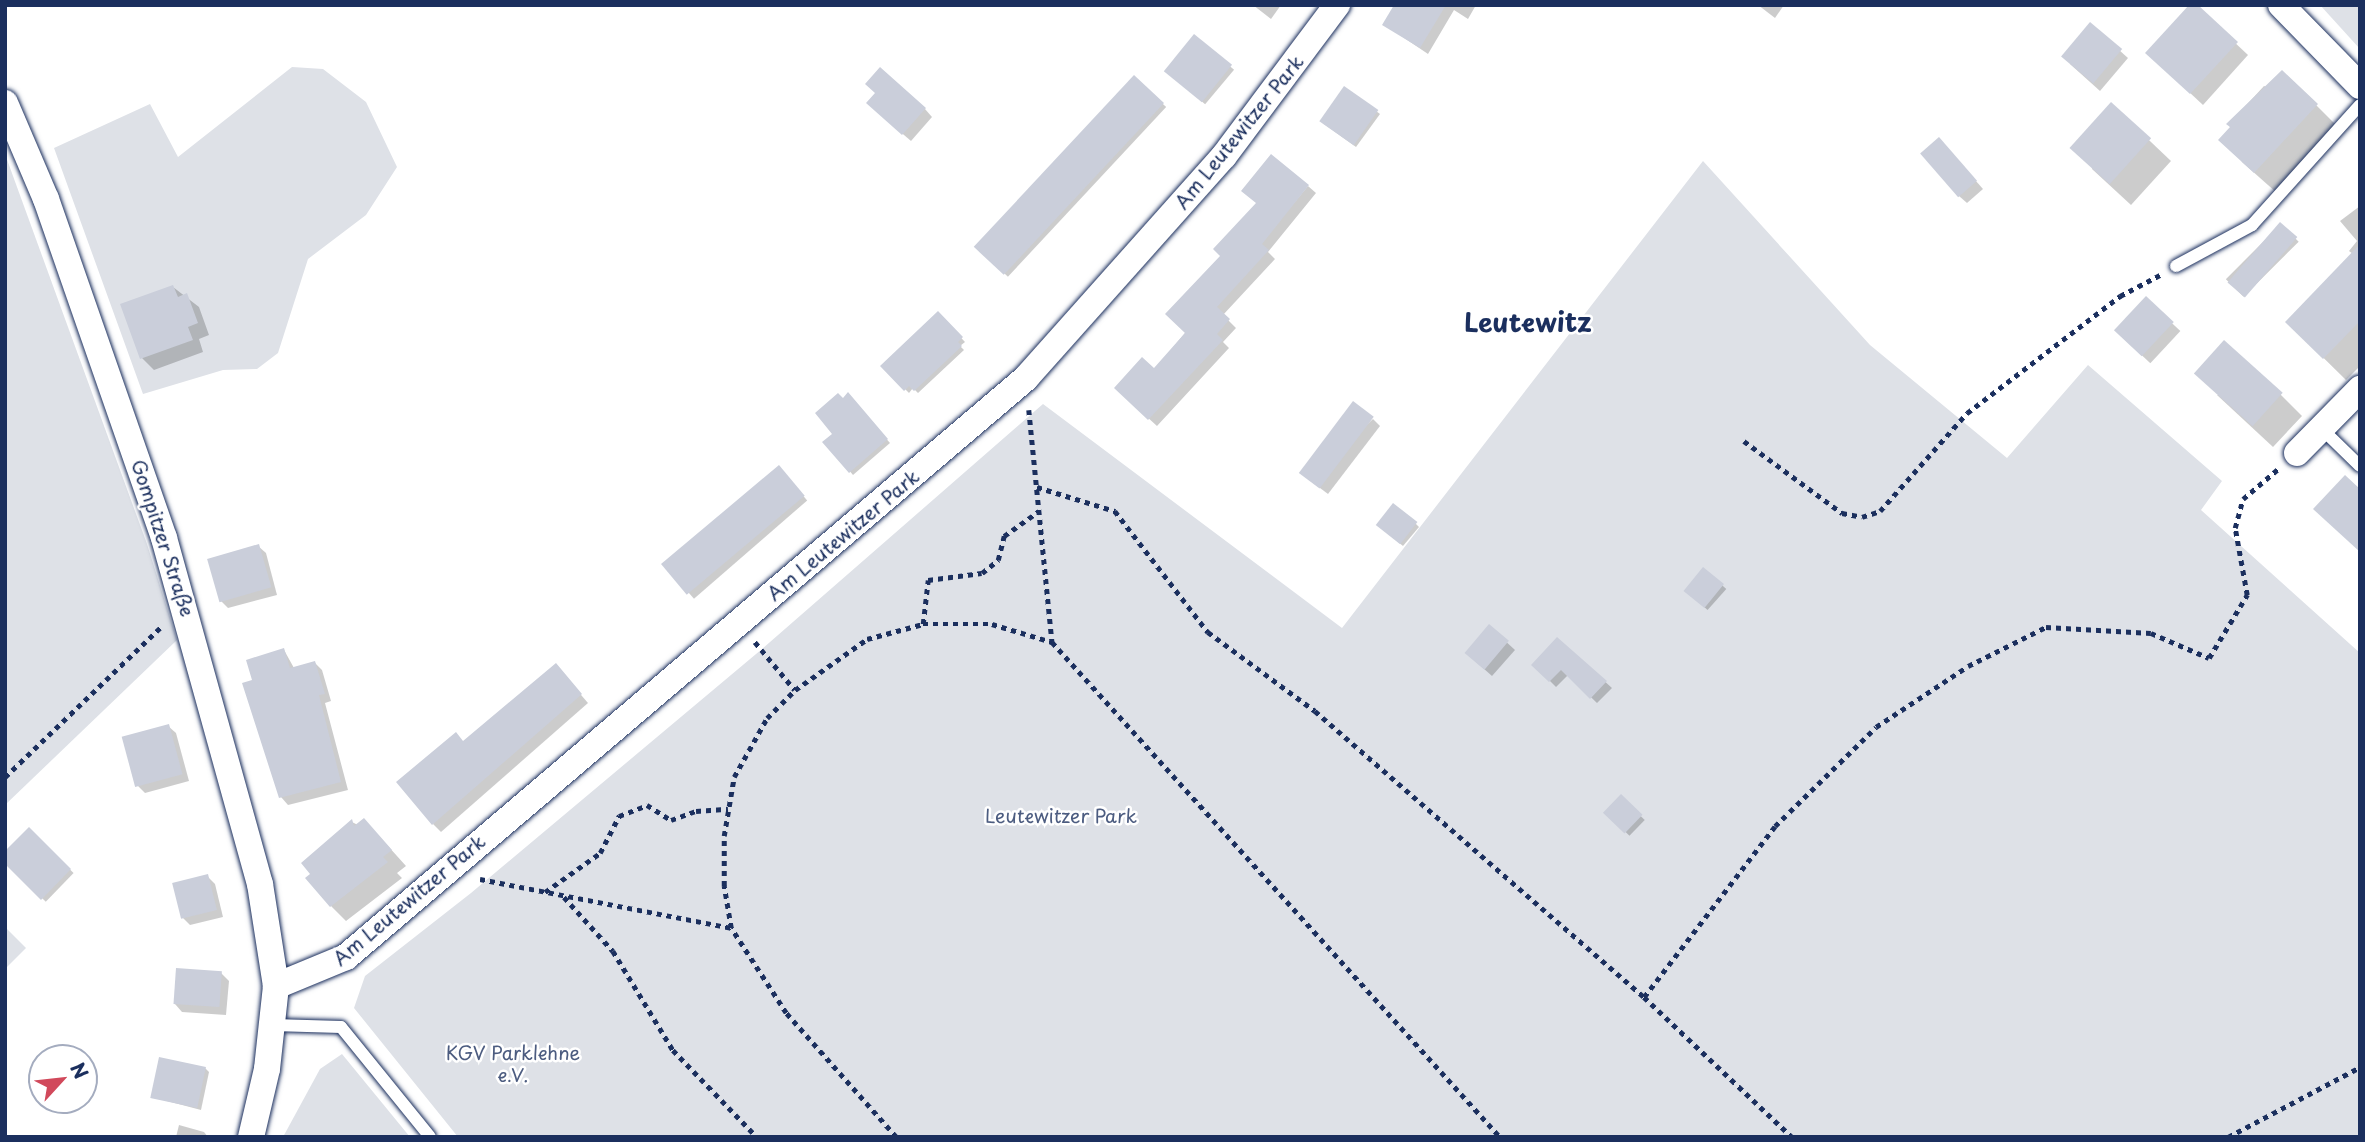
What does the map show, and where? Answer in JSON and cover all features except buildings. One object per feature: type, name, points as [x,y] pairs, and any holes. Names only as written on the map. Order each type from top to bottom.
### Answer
[{"type":"street","name":"Am Leutewitzer Park","points":[[276,986],[346,957],[1026,378],[1224,156],[1337,5]]},
{"type":"street","points":[[2281,5],[2360,86]]},
{"type":"street","name":"Gompitzer Straße","points":[[5,103],[46,199],[189,617],[260,884],[276,986],[273,1025],[251,1137]]},
{"type":"street","points":[[2297,453],[2360,390]]},
{"type":"lane","points":[[2176,266],[2252,225],[2360,105]]},
{"type":"lane","points":[[2321,428],[2360,466]]},
{"type":"lane","points":[[273,1025],[341,1027],[430,1137]]},
{"type":"path","points":[[1744,440],[1842,513],[1862,517],[1880,511],[1967,413],[2120,296],[2176,266]]},
{"type":"path","points":[[1026,378],[1052,642]]},
{"type":"path","points":[[1644,997],[1775,826],[1876,727],[1968,666],[2046,627],[2151,633],[2209,659],[2246,595],[2235,528],[2243,499],[2297,453]]},
{"type":"path","points":[[1037,487],[1115,511],[1208,632],[1315,711],[1644,997],[1792,1137]]},
{"type":"path","points":[[923,624],[928,580],[982,573],[998,560],[1004,536],[1039,511]]},
{"type":"path","points":[[5,777],[162,626],[189,617]]},
{"type":"path","points":[[738,623],[795,690]]},
{"type":"path","points":[[896,1137],[786,1013],[731,928],[724,886],[728,809],[747,747],[795,690],[867,639],[923,624],[992,624],[1052,642],[1500,1137]]},
{"type":"path","points":[[545,892],[600,853],[620,816],[647,805],[671,820],[696,811],[728,809]]},
{"type":"path","points":[[444,872],[731,928]]},
{"type":"path","points":[[564,897],[613,951],[673,1050],[757,1137]]},
{"type":"path","points":[[2228,1137],[2360,1067]]},
{"type":"green space","points":[[2320,5],[2360,5],[2360,49]]},
{"type":"green space","points":[[292,67],[323,69],[366,102],[397,167],[366,215],[308,259],[278,353],[257,369],[223,370],[143,394],[54,148],[150,104],[178,157]]},
{"type":"green space","points":[[5,154],[147,544],[177,640],[5,805]]},
{"type":"green space","points":[[1703,161],[1870,345],[2007,458],[2088,365],[2222,481],[2201,510],[2360,653],[2360,1137],[458,1137],[354,1008],[365,976],[471,893],[762,649],[1043,404],[1342,628]]},
{"type":"green space","points":[[5,927],[26,948],[5,969]]},
{"type":"green space","points":[[342,1054],[410,1137],[283,1137],[320,1069]]},
{"type":"district","name":"Leutewitz","points":[[1528,322]]},
{"type":"park label","name":"Leutewitzer Park","points":[[1061,816]]},
{"type":"park label","name":"KGV Parklehne e.V.","points":[[513,1064]]}]
